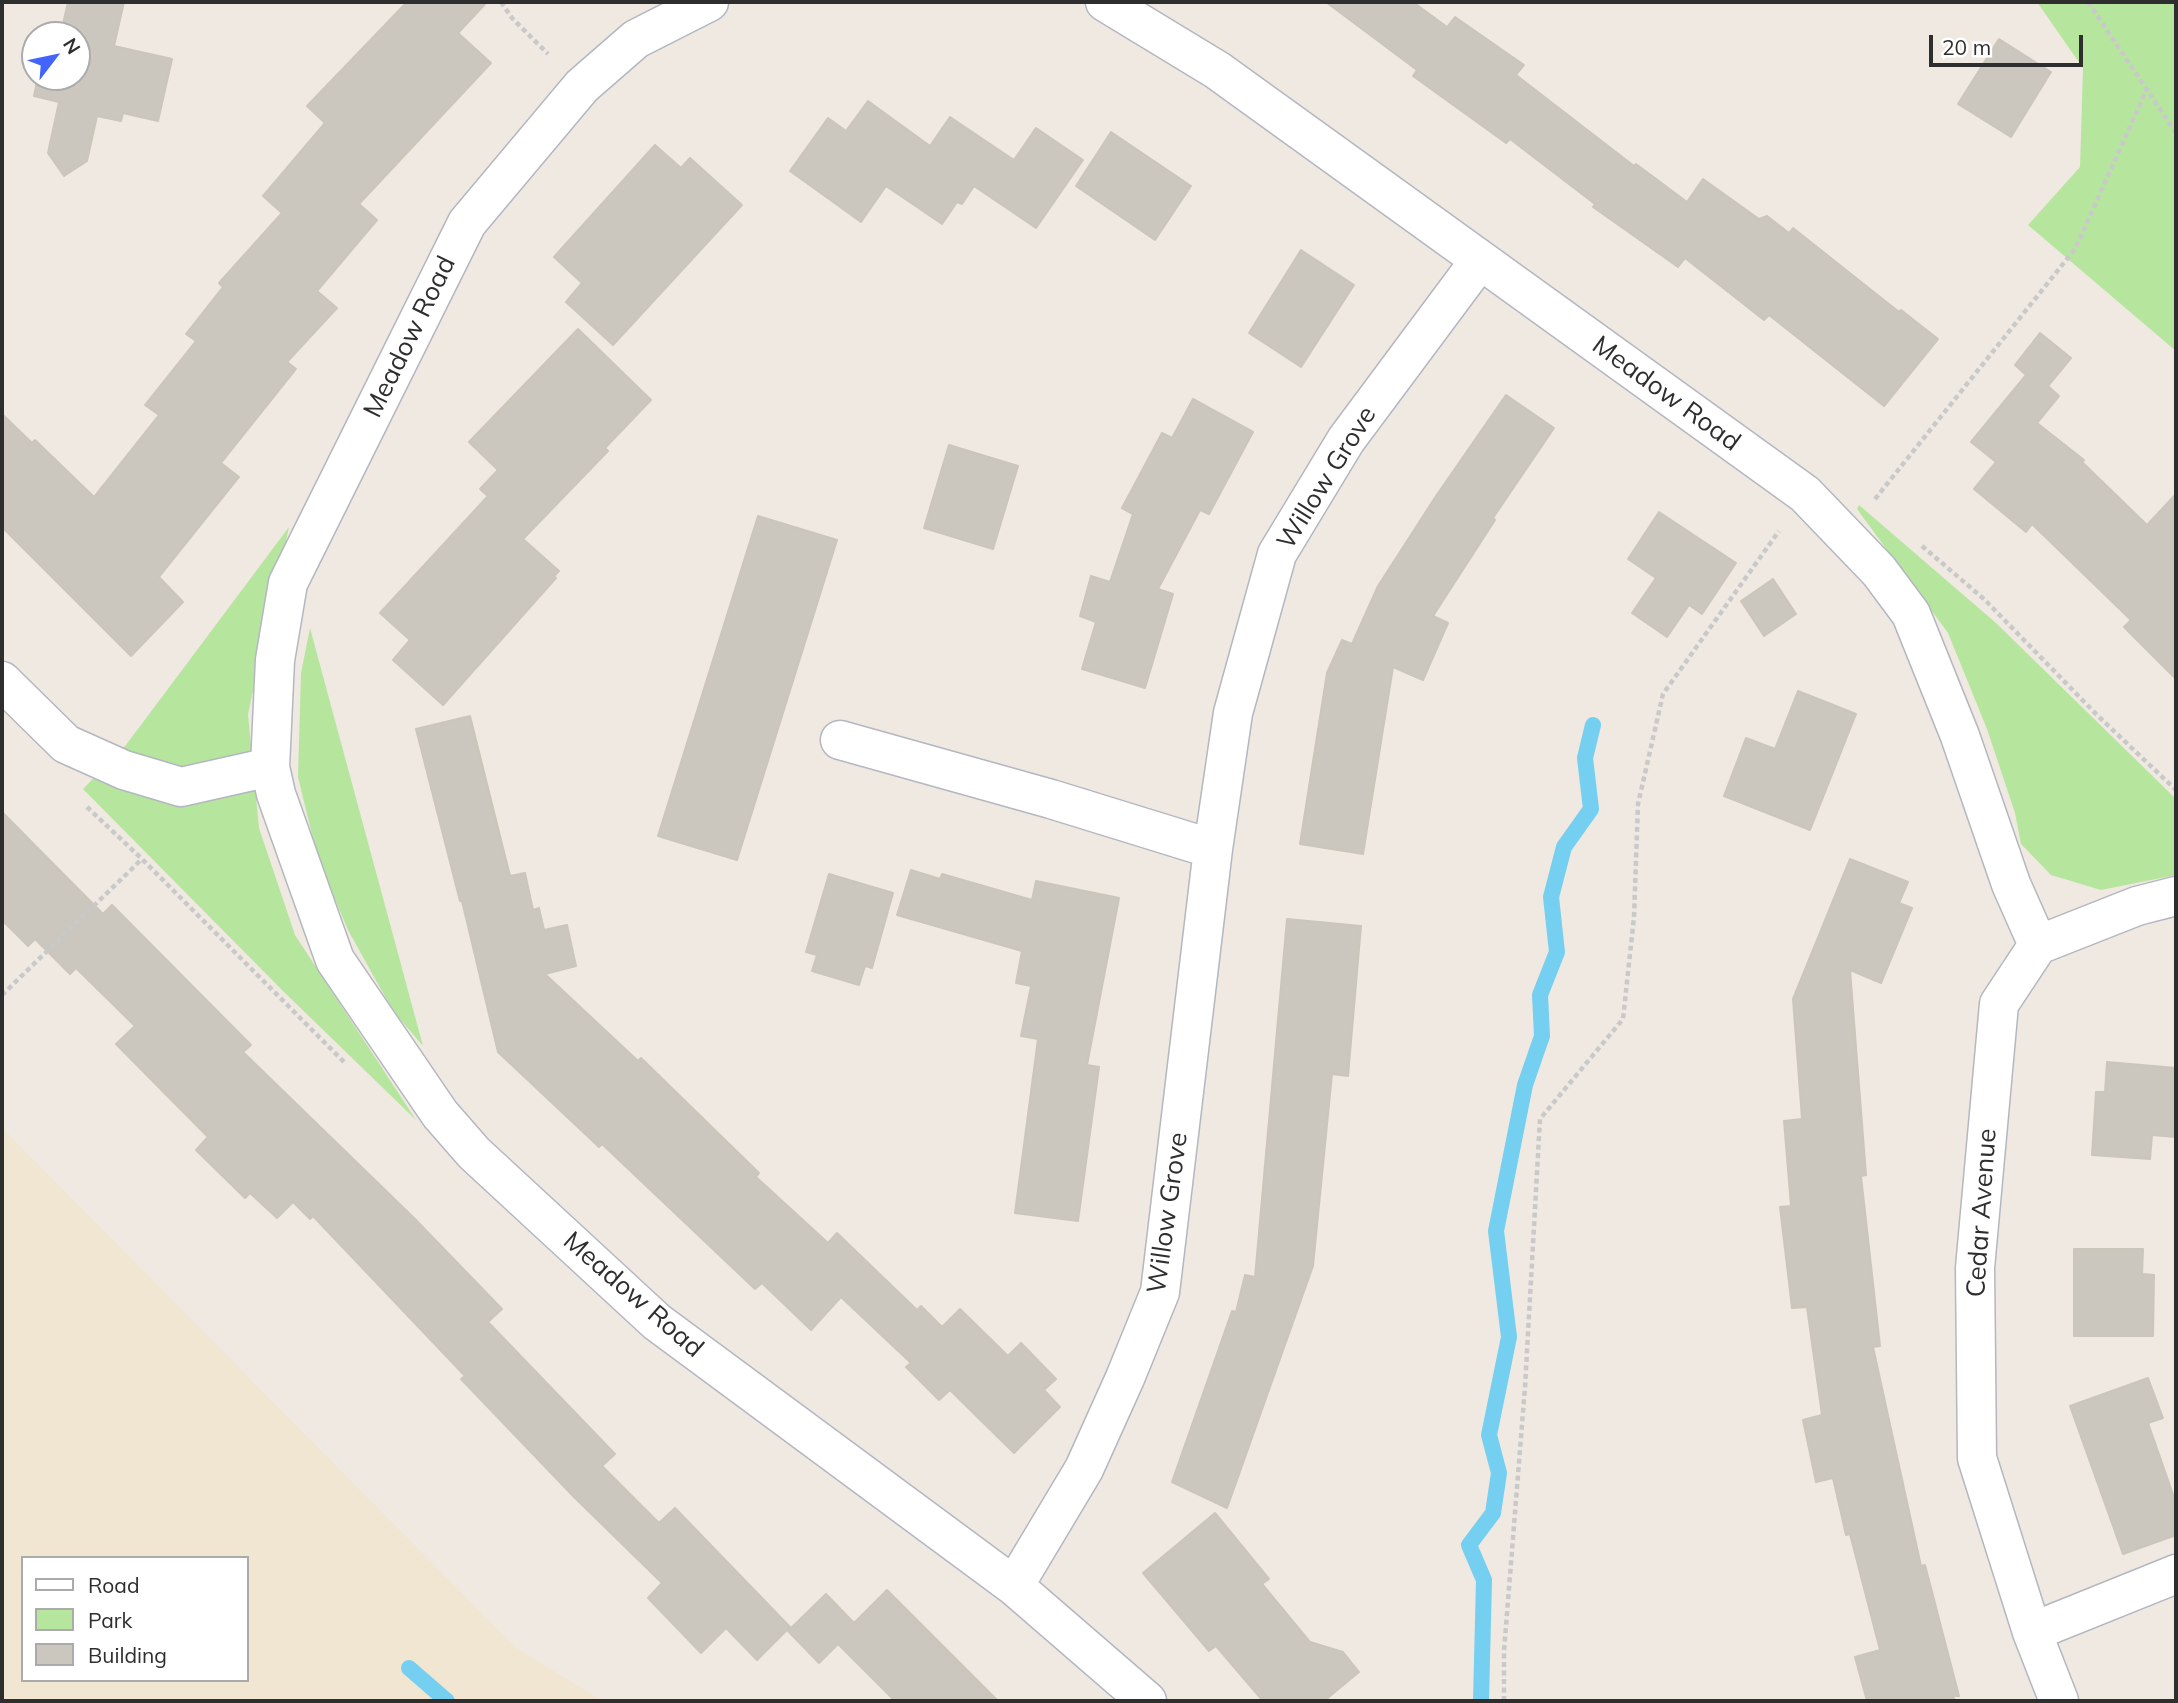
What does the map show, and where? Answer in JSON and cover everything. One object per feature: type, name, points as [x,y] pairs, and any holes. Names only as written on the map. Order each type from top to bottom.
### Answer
[{"type":"street","name":"Meadow Road","points":[[709,2],[636,39],[582,86],[467,223],[288,583],[275,660],[270,766],[276,794],[335,960],[440,1114],[474,1153],[657,1322],[1014,1586],[1147,1701]]},
{"type":"street","name":"Meadow Road","points":[[1105,2],[1217,70],[1805,494],[1879,571],[1911,614],[1960,736],[2011,884],[2038,945]]},
{"type":"street","name":"Willow Grove","points":[[1014,1586],[1084,1469],[1160,1292],[1213,849],[1234,713],[1278,555],[1346,440],[1480,260]]},
{"type":"street","points":[[2,681],[66,744],[124,770],[181,787],[270,766]]},
{"type":"street","points":[[840,740],[1051,799],[1213,849]]},
{"type":"street","points":[[2038,945],[2137,906],[2176,896]]},
{"type":"street","name":"Cedar Avenue","points":[[2038,945],[1998,1004],[1975,1268],[1977,1458],[2032,1632],[2059,1701]]},
{"type":"street","points":[[2032,1632],[2176,1574]]},
{"type":"path","points":[[501,2],[512,18],[582,86]]},
{"type":"path","points":[[2088,2],[2176,133]]},
{"type":"path","points":[[1879,508],[1872,503],[2075,249],[2147,89]]},
{"type":"path","points":[[1504,1701],[1504,1651],[1525,1387],[1540,1119],[1623,1019],[1634,917],[1637,804],[1663,694],[1805,494]]},
{"type":"path","points":[[1921,545],[1983,599],[2097,715],[2176,790]]},
{"type":"path","points":[[66,744],[78,799],[142,859],[354,1072]]},
{"type":"path","points":[[2,995],[142,859]]},
{"type":"shaded area","points":[[2,1128],[516,1648],[603,1701],[2,1701]]},
{"type":"green space","points":[[2037,2],[2176,2],[2176,351],[2028,225],[2080,167],[2083,68]]},
{"type":"green space","points":[[1859,505],[1996,623],[2176,799],[2176,875],[2101,890],[2051,875],[2021,844],[2015,813],[1987,729],[1948,633],[1857,509]]},
{"type":"green space","points":[[289,527],[248,714],[259,828],[295,935],[416,1120],[283,991],[83,789],[126,745]]},
{"type":"green space","points":[[310,628],[423,1046],[393,1011],[348,930],[318,859],[298,777],[301,673]]},
{"type":"building","points":[[68,2],[124,2],[114,46],[172,59],[158,121],[123,113],[121,121],[97,116],[87,161],[64,176],[48,153],[59,102],[34,96],[35,91],[91,91],[91,21],[64,21]]},
{"type":"building","points":[[407,2],[487,2],[458,33],[491,63],[359,204],[377,220],[317,291],[337,308],[287,362],[296,369],[221,463],[239,477],[159,577],[183,602],[131,656],[2,527],[2,414],[32,443],[35,440],[94,497],[159,415],[145,405],[196,341],[186,334],[223,287],[219,283],[282,213],[263,196],[325,123],[307,106]]},
{"type":"building","points":[[1326,2],[1413,2],[1447,27],[1455,17],[1524,65],[1516,75],[1634,166],[1636,164],[1687,202],[1703,179],[1759,219],[1767,216],[1789,233],[1793,228],[1899,312],[1901,310],[1938,339],[1884,406],[1769,315],[1764,320],[1685,258],[1678,267],[1593,207],[1595,204],[1510,139],[1506,143],[1413,76],[1417,70]]},
{"type":"building","points":[[1999,39],[2051,72],[2011,137],[1958,104]]},
{"type":"building","points":[[868,101],[930,146],[950,117],[1014,160],[1036,128],[1083,160],[1036,228],[974,186],[962,204],[957,202],[942,224],[886,186],[861,222],[790,171],[828,118],[846,131]]},
{"type":"building","points":[[1111,132],[1191,186],[1155,240],[1076,186]]},
{"type":"building","points":[[655,145],[681,168],[690,158],[742,205],[613,345],[566,302],[582,283],[554,257]]},
{"type":"building","points":[[1301,250],[1354,285],[1301,367],[1249,333]]},
{"type":"building","points":[[578,329],[651,400],[605,448],[608,451],[523,539],[559,571],[554,576],[556,578],[443,705],[393,660],[410,640],[380,613],[488,496],[480,489],[498,470],[469,442]]},
{"type":"building","points":[[2040,333],[2071,358],[2048,386],[2059,396],[2037,423],[2084,460],[2082,462],[2147,525],[2176,494],[2176,679],[2124,627],[2131,620],[2032,524],[2026,532],[1974,489],[1996,462],[1971,442],[2026,375],[2015,365]]},
{"type":"building","points":[[1506,395],[1554,428],[1493,518],[1495,520],[1433,616],[1448,623],[1423,680],[1393,667],[1363,854],[1300,844],[1327,673],[1342,640],[1352,644],[1378,586]]},
{"type":"building","points":[[1193,399],[1253,432],[1209,514],[1200,510],[1158,589],[1173,594],[1145,688],[1082,669],[1096,622],[1080,616],[1091,576],[1110,582],[1133,514],[1122,508],[1162,433],[1172,438]]},
{"type":"building","points":[[949,445],[1018,466],[993,549],[924,528]]},
{"type":"building","points":[[1659,512],[1736,563],[1702,614],[1689,605],[1667,637],[1632,613],[1656,578],[1628,559]]},
{"type":"building","points":[[758,516],[837,540],[737,860],[658,836]]},
{"type":"building","points":[[1773,579],[1796,614],[1764,636],[1741,601]]},
{"type":"building","points":[[1798,691],[1856,714],[1810,830],[1724,796],[1746,738],[1775,749]]},
{"type":"building","points":[[470,716],[510,876],[525,873],[533,910],[539,908],[544,930],[567,925],[576,966],[545,974],[638,1061],[641,1058],[759,1173],[756,1177],[828,1243],[837,1233],[917,1310],[921,1306],[942,1327],[960,1309],[1008,1356],[1021,1343],[1056,1379],[1044,1390],[1060,1407],[1014,1453],[950,1390],[939,1400],[906,1367],[911,1363],[841,1297],[811,1330],[762,1283],[755,1289],[602,1144],[599,1147],[498,1052],[462,901],[416,729]]},
{"type":"building","points":[[2,812],[103,914],[112,905],[251,1045],[243,1052],[414,1218],[502,1309],[488,1322],[615,1454],[602,1466],[659,1523],[675,1508],[790,1627],[757,1660],[726,1628],[701,1653],[648,1598],[662,1583],[574,1497],[461,1379],[465,1376],[313,1216],[310,1219],[293,1202],[277,1218],[250,1193],[245,1198],[196,1150],[208,1137],[116,1044],[135,1026],[76,968],[70,974],[35,939],[28,946],[2,920]]},
{"type":"building","points":[[1850,859],[1908,882],[1899,903],[1912,908],[1881,983],[1850,970],[1866,1175],[1861,1176],[1880,1346],[1873,1347],[1921,1566],[1925,1565],[1959,1696],[1953,1696],[1955,1701],[1867,1701],[1855,1657],[1880,1650],[1850,1534],[1846,1535],[1833,1478],[1816,1482],[1803,1420],[1822,1415],[1807,1307],[1792,1308],[1780,1207],[1791,1206],[1784,1121],[1802,1119],[1793,999]]},
{"type":"building","points":[[911,870],[940,879],[942,874],[1032,900],[1036,881],[1119,898],[1087,1065],[1099,1067],[1078,1221],[1015,1213],[1038,1039],[1021,1036],[1031,986],[1016,983],[1022,951],[897,915]]},
{"type":"building","points":[[829,874],[893,893],[872,968],[865,966],[859,985],[812,971],[817,955],[806,952]]},
{"type":"building","points":[[1287,919],[1361,926],[1348,1076],[1332,1074],[1313,1266],[1227,1508],[1172,1482],[1232,1311],[1236,1312],[1245,1275],[1255,1277]]},
{"type":"building","points":[[2107,1062],[2176,1068],[2176,1137],[2152,1135],[2150,1159],[2092,1155],[2096,1092],[2105,1092]]},
{"type":"building","points":[[2074,1249],[2143,1249],[2142,1274],[2154,1275],[2153,1336],[2074,1336]]},
{"type":"building","points":[[2148,1378],[2163,1418],[2148,1423],[2176,1503],[2176,1535],[2123,1554],[2070,1406]]},
{"type":"building","points":[[1215,1513],[1269,1579],[1262,1584],[1310,1642],[1343,1652],[1359,1672],[1324,1701],[1263,1701],[1216,1646],[1209,1651],[1143,1573]]},
{"type":"building","points":[[887,1590],[998,1701],[895,1701],[838,1644],[819,1663],[788,1631],[826,1594],[854,1623]]},
{"type":"waterway","points":[[1481,1701],[1484,1580],[1469,1545],[1493,1513],[1499,1473],[1489,1435],[1509,1337],[1496,1231],[1525,1085],[1542,1036],[1540,995],[1557,952],[1551,897],[1564,847],[1591,809],[1585,758],[1593,725]]},
{"type":"waterway","points":[[409,1668],[447,1701]]}]
